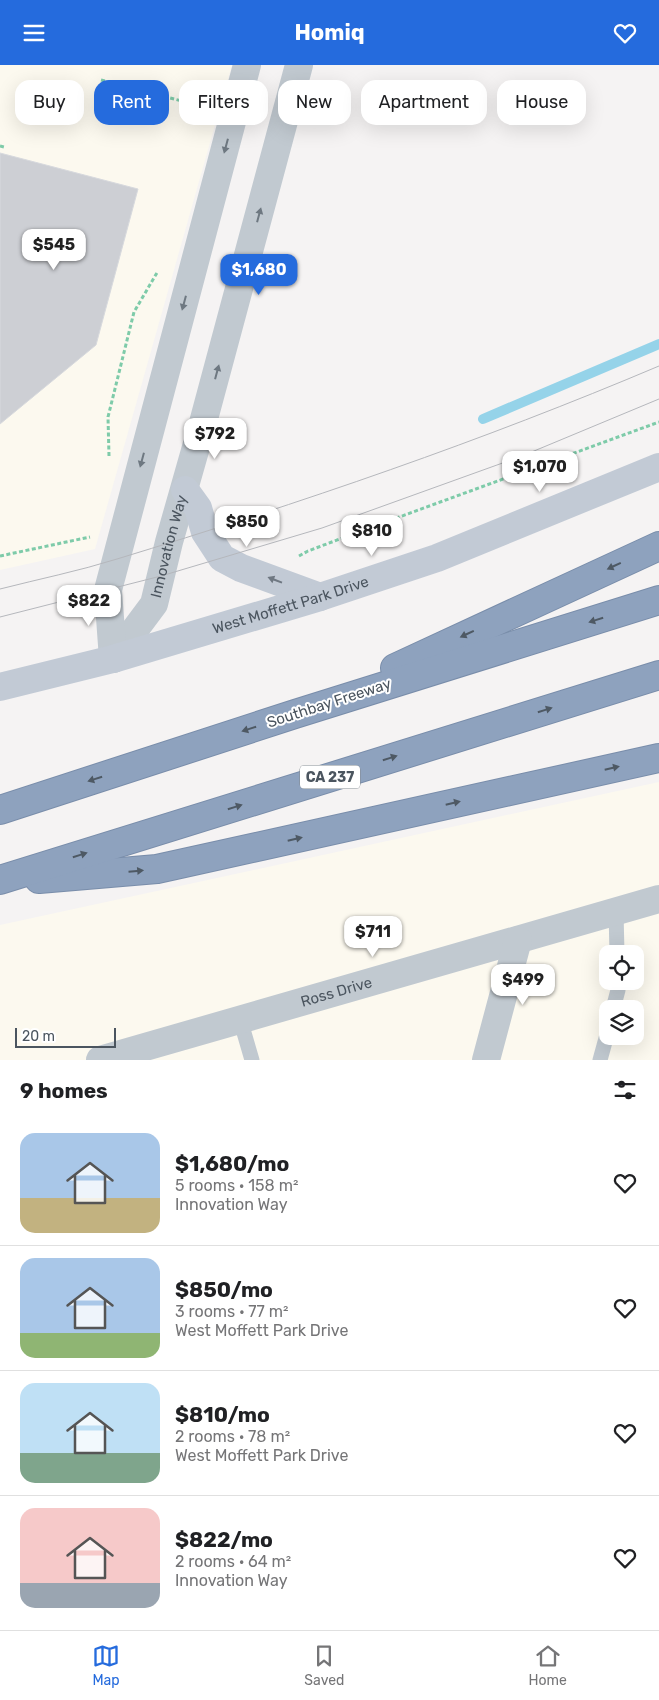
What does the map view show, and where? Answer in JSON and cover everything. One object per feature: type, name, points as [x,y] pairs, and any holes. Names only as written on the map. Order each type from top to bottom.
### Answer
[{"type":"highway","points":[[295,713],[659,546]]},
{"type":"highway","name":"Southbay Freeway","points":[[0,810],[295,713],[659,600]]},
{"type":"highway","name":"CA 237","points":[[0,881],[659,675]]},
{"type":"highway","points":[[0,881],[157,869],[659,758]]},
{"type":"main road","name":"West Moffett Park Drive","points":[[0,687],[113,659],[320,597],[437,558],[659,467]]},
{"type":"main road","points":[[185,490],[198,508],[205,532],[222,558],[241,568],[320,597]]},
{"type":"street","points":[[113,659],[108,590],[247,65]]},
{"type":"street","name":"Innovation Way","points":[[113,659],[154,604],[169,542],[185,490],[299,65]]},
{"type":"street","name":"Ross Drive","points":[[100,1060],[659,899]]},
{"type":"street","points":[[486,1060],[518,940]]},
{"type":"lane","points":[[616,911],[617,945]]},
{"type":"lane","points":[[240,1019],[252,1060]]},
{"type":"lane","points":[[600,1060],[604,1045]]},
{"type":"path","points":[[109,463],[108,417],[134,312],[161,265]]},
{"type":"path","points":[[308,551],[659,422]]},
{"type":"path","points":[[0,556],[90,537],[93,528]]},
{"type":"shaded area","points":[[0,65],[232,65],[228,80],[179,80],[179,125],[215,125],[95,549],[0,570]]},
{"type":"shaded area","points":[[659,782],[659,1060],[0,1060],[0,925]]},
{"type":"building","points":[[0,153],[138,189],[96,345],[0,424]]},
{"type":"waterway","points":[[483,419],[659,344]]},
{"type":"tram line","points":[[0,589],[74,571],[186,538],[391,470],[526,420],[659,366]]},
{"type":"tram line","points":[[0,617],[161,576],[322,528],[522,456],[659,399]]}]
